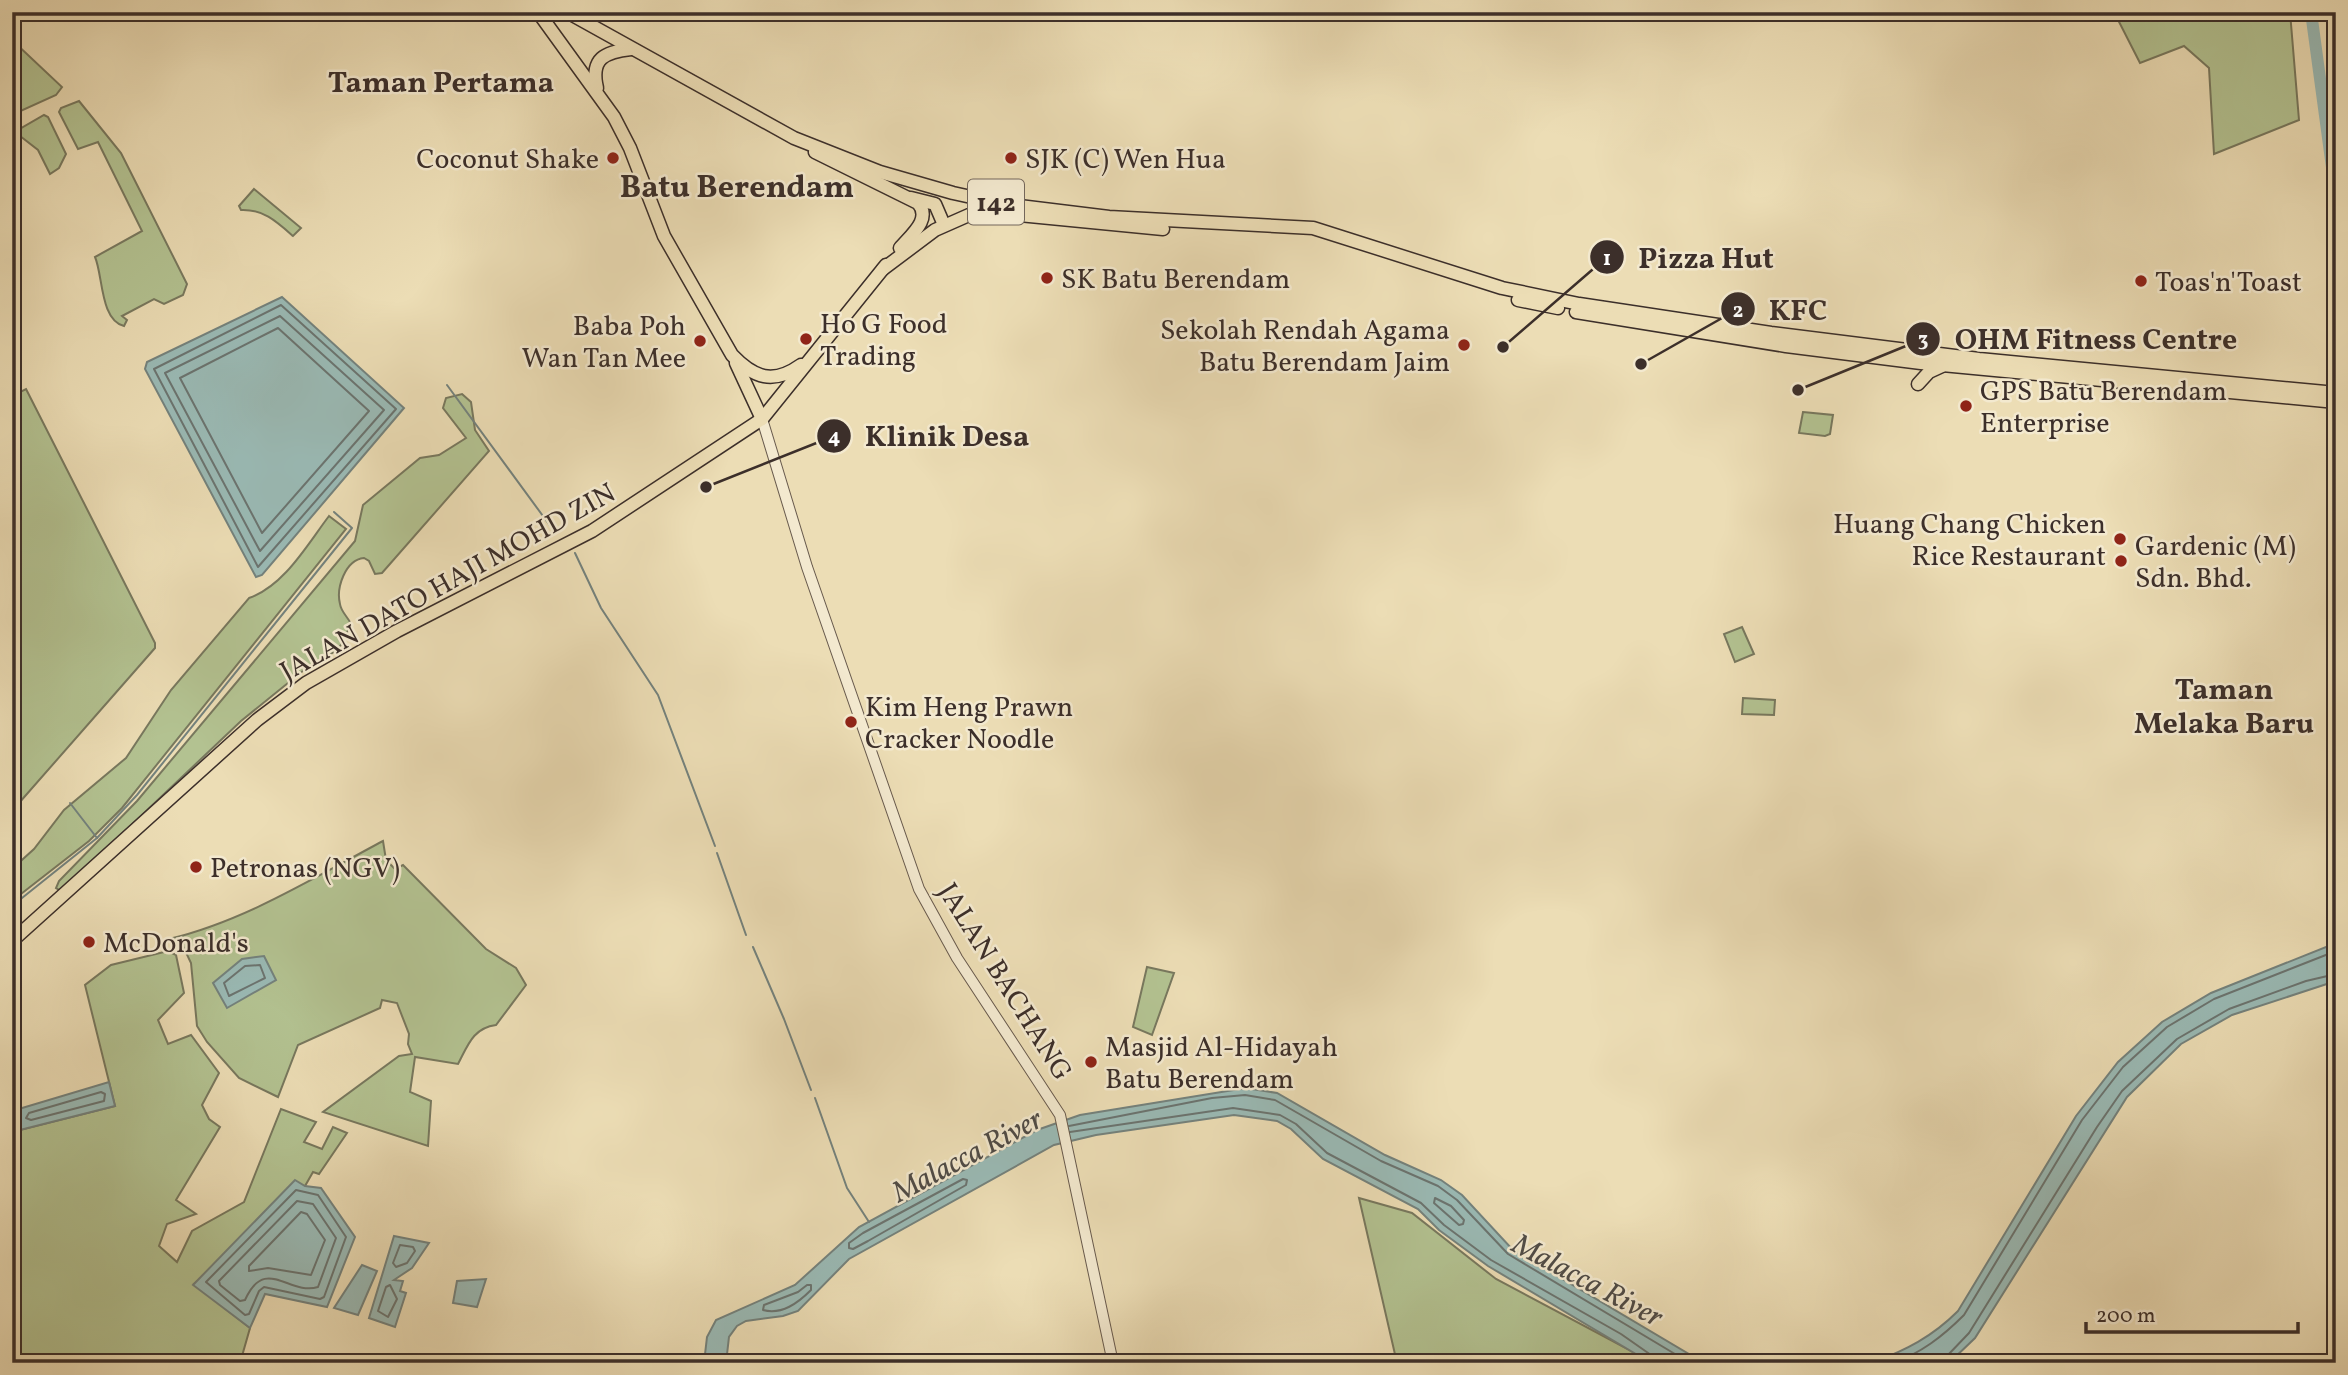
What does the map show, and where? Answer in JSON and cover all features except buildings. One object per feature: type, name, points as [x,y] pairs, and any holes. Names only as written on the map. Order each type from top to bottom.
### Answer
[{"type":"main road","name":"JALAN BACHANG","points":[[538,12],[597,91],[630,148],[664,236],[732,355],[762,419]]},
{"type":"main road","name":"142","points":[[567,12],[794,138],[900,179],[1003,204],[1109,217],[1312,228],[1493,285],[1579,304],[1771,333],[1979,359],[2336,393]]},
{"type":"main road","points":[[597,91],[595,68],[600,57],[608,52],[631,49]]},
{"type":"main road","points":[[794,138],[827,160],[911,198],[935,204],[944,225],[883,269]]},
{"type":"main road","points":[[883,269],[923,217],[923,209],[911,198]]},
{"type":"main road","name":"142","points":[[944,225],[969,215],[989,213],[1107,225],[1314,237],[1468,287],[1539,305],[1786,346],[1949,365],[2336,402]]},
{"type":"main road","name":"JALAN DATO HAJI MOHD ZIN","points":[[12,941],[266,712],[306,682],[397,631],[592,531],[762,419],[883,269]]},
{"type":"main road","points":[[732,355],[754,374],[771,377],[790,372],[814,355]]},
{"type":"main road","points":[[1919,384],[1934,368],[1949,365]]},
{"type":"street","name":"JALAN BACHANG","points":[[762,419],[811,579],[919,890],[957,958],[1059,1115],[1068,1144],[1113,1363]]},
{"type":"green space","points":[[2114,12],[2290,12],[2299,120],[2214,154],[2209,68],[2184,46],[2140,63]]},
{"type":"green space","points":[[12,40],[62,87],[56,95],[14,114]]},
{"type":"green space","points":[[79,101],[121,153],[187,284],[183,295],[164,304],[154,299],[122,316],[127,320],[124,326],[116,322],[106,306],[95,257],[142,231],[98,142],[78,149],[59,112],[61,108]]},
{"type":"green space","points":[[44,115],[48,117],[66,154],[59,168],[50,174],[38,150],[20,136],[18,130]]},
{"type":"green space","points":[[254,189],[301,228],[293,236],[263,214],[241,210],[239,206]]},
{"type":"green space","points":[[26,389],[155,643],[155,648],[12,811],[12,396]]},
{"type":"green space","points":[[462,394],[471,402],[475,430],[489,451],[382,573],[375,574],[369,561],[364,558],[357,560],[347,569],[339,590],[339,598],[342,610],[351,624],[341,645],[304,670],[241,721],[65,888],[61,891],[56,888],[59,881],[137,801],[355,541],[363,505],[420,458],[439,455],[466,438],[443,408],[446,398]]},
{"type":"green space","points":[[1803,412],[1833,415],[1830,434],[1825,436],[1799,433]]},
{"type":"green space","points":[[329,516],[346,529],[122,808],[89,841],[12,901],[12,869],[34,849],[64,810],[126,758],[171,690],[249,598],[262,592],[284,574]]},
{"type":"green space","points":[[1742,627],[1754,654],[1735,662],[1724,634]]},
{"type":"green space","points":[[1743,698],[1775,700],[1774,715],[1742,714]]},
{"type":"green space","points":[[383,841],[386,860],[395,869],[403,865],[486,949],[516,968],[526,985],[496,1025],[482,1030],[472,1038],[458,1064],[415,1057],[410,1092],[431,1101],[428,1146],[323,1112],[399,1056],[412,1054],[408,1044],[409,1034],[397,1003],[382,1000],[380,1008],[298,1045],[278,1097],[239,1078],[207,1042],[197,1026],[191,963],[182,944],[169,939],[252,910]]},
{"type":"green space","points":[[168,951],[176,955],[184,993],[158,1020],[168,1044],[191,1035],[219,1073],[202,1105],[209,1119],[220,1127],[176,1200],[196,1214],[167,1224],[159,1246],[177,1262],[192,1231],[244,1202],[281,1109],[316,1122],[304,1142],[322,1149],[333,1127],[347,1133],[319,1174],[313,1172],[305,1186],[194,1284],[250,1328],[240,1363],[12,1363],[12,1132],[115,1106],[85,985],[111,965]]},
{"type":"green space","points":[[1147,967],[1174,973],[1152,1035],[1133,1027]]},
{"type":"green space","points":[[1359,1198],[1412,1213],[1496,1279],[1654,1363],[1397,1363]]},
{"type":"water","points":[[282,297],[404,408],[262,575],[256,577],[145,369],[147,362]]},
{"type":"water","points":[[2336,943],[2336,981],[2232,1015],[2181,1044],[2127,1097],[1975,1338],[1949,1363],[1872,1363],[1918,1342],[1958,1311],[2076,1116],[2118,1062],[2162,1022],[2211,993]]},
{"type":"water","points":[[264,956],[276,980],[227,1008],[213,983],[242,959]]},
{"type":"water","points":[[109,1082],[115,1106],[12,1132],[12,1111]]},
{"type":"water","points":[[1246,1088],[1277,1093],[1385,1155],[1441,1180],[1462,1195],[1512,1249],[1704,1363],[1651,1363],[1488,1266],[1439,1230],[1418,1209],[1323,1159],[1291,1129],[1277,1121],[1234,1115],[1096,1135],[1054,1145],[849,1259],[798,1311],[746,1321],[737,1326],[729,1337],[726,1363],[704,1363],[707,1337],[716,1320],[795,1285],[859,1227],[1037,1130],[1080,1115]]},
{"type":"water","points":[[295,1180],[305,1186],[321,1188],[355,1237],[327,1307],[265,1294],[250,1328],[193,1285]]},
{"type":"water","points":[[394,1236],[429,1243],[412,1268],[394,1280],[403,1281],[400,1291],[406,1293],[395,1327],[369,1318]]},
{"type":"water","points":[[362,1265],[377,1271],[358,1315],[334,1308]]},
{"type":"water","points":[[486,1279],[477,1307],[453,1303],[457,1281]]},
{"type":"waterway","points":[[2311,12],[2336,197]]},
{"type":"waterway","points":[[447,385],[551,527]]},
{"type":"waterway","points":[[12,906],[97,838],[137,795],[352,528],[334,512]]},
{"type":"waterway","points":[[575,553],[601,608],[658,695],[715,846]]},
{"type":"waterway","points":[[70,803],[97,838]]},
{"type":"waterway","points":[[717,853],[746,935]]},
{"type":"waterway","points":[[753,947],[811,1090]]},
{"type":"waterway","points":[[815,1098],[847,1188],[869,1222]]},
{"type":"place","name":"Coconut Shake","points":[[613,158]]},
{"type":"place","name":"SJK (C) Wen Hua","points":[[1011,158]]},
{"type":"place","name":"SK Batu Berendam","points":[[1047,278]]},
{"type":"place","name":"Toas'n'Toast","points":[[2141,281]]},
{"type":"place","name":"Ho G Food Trading","points":[[806,339]]},
{"type":"place","name":"Baba Poh Wan Tan Mee","points":[[700,341]]},
{"type":"place","name":"Sekolah Rendah Agama Batu Berendam Jaim","points":[[1464,345]]},
{"type":"place","name":"Pizza Hut","points":[[1503,347]]},
{"type":"place","name":"KFC","points":[[1641,364]]},
{"type":"place","name":"OHM Fitness Centre","points":[[1798,390]]},
{"type":"place","name":"GPS Batu Berendam Enterprise","points":[[1966,406]]},
{"type":"place","name":"Klinik Desa","points":[[706,487]]},
{"type":"place","name":"Huang Chang Chicken Rice Restaurant","points":[[2120,539]]},
{"type":"place","name":"Gardenic (M) Sdn. Bhd.","points":[[2121,561]]},
{"type":"place","name":"Kim Heng Prawn Cracker Noodle","points":[[851,722]]},
{"type":"place","name":"Petronas (NGV)","points":[[196,867]]},
{"type":"place","name":"McDonald's","points":[[89,942]]},
{"type":"place","name":"Masjid Al-Hidayah Batu Berendam","points":[[1091,1062]]},
{"type":"district","name":"Taman Pertama","points":[[441,82]]},
{"type":"district","name":"Batu Berendam","points":[[737,186]]},
{"type":"district","name":"Taman Melaka Baru","points":[[2224,706]]},
{"type":"water label","name":"Malacca River","points":[[967,1155]]},
{"type":"water label","name":"Malacca River","points":[[1588,1280]]}]
